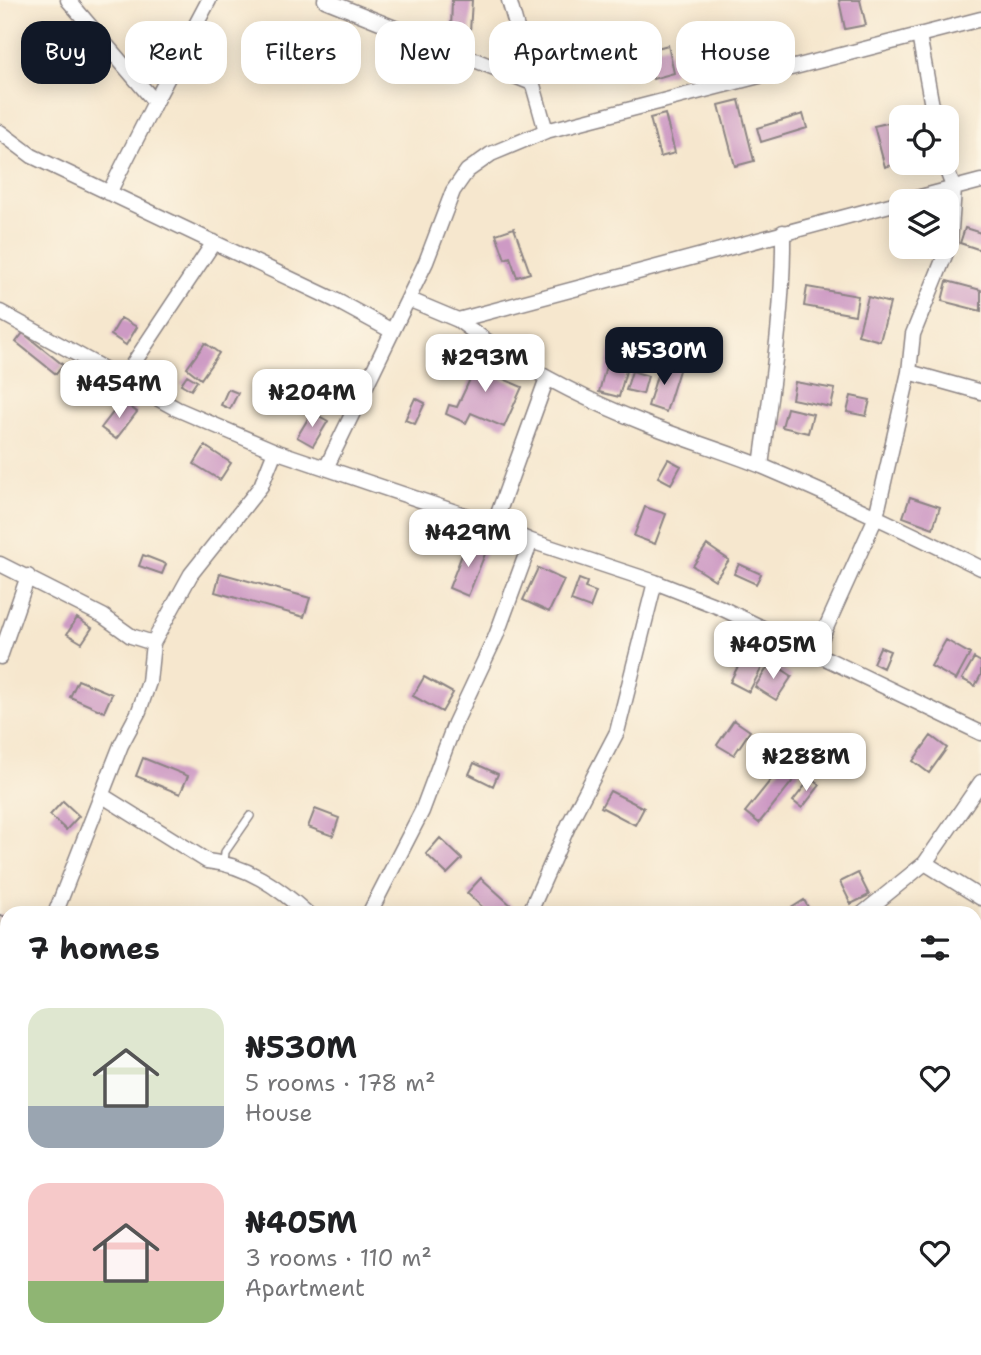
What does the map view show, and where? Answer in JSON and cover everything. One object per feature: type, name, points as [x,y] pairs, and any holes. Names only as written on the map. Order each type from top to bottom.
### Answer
[{"type":"street","points":[[68,0],[155,102]]},
{"type":"street","points":[[109,193],[209,0]]},
{"type":"street","points":[[325,0],[489,65]]},
{"type":"street","points":[[509,0],[515,21]]},
{"type":"street","points":[[326,468],[408,299],[453,191],[467,171],[491,154],[546,131],[981,19]]},
{"type":"street","points":[[919,35],[932,105]]},
{"type":"street","points":[[533,84],[546,131]]},
{"type":"street","points":[[0,132],[32,156],[393,331]]},
{"type":"street","points":[[949,175],[954,189],[981,181]]},
{"type":"street","points":[[458,320],[889,206]]},
{"type":"street","points":[[761,466],[781,296],[783,232]]},
{"type":"street","points":[[123,379],[214,242]]},
{"type":"street","points":[[815,652],[876,517],[909,372],[913,334],[943,259]]},
{"type":"street","points":[[408,299],[458,320],[502,354],[547,378],[641,422],[761,466],[876,517],[981,568]]},
{"type":"street","points":[[0,312],[177,409],[275,451],[494,525],[531,541],[655,582],[719,607],[981,733]]},
{"type":"street","points":[[909,372],[981,392]]},
{"type":"street","points":[[494,525],[547,378]]},
{"type":"street","points":[[58,906],[121,745],[139,711],[149,682],[153,643],[191,574],[261,486],[275,451]]},
{"type":"street","points":[[373,906],[422,810],[455,723],[496,636],[531,541]]},
{"type":"street","points":[[0,564],[103,616],[131,636],[153,643]]},
{"type":"street","points":[[0,657],[28,576]]},
{"type":"street","points":[[533,906],[569,824],[617,732],[655,582]]},
{"type":"street","points":[[872,906],[925,863],[981,782]]},
{"type":"street","points":[[103,796],[207,861],[224,863],[267,880],[298,906]]},
{"type":"street","points":[[925,863],[981,898]]},
{"type":"lane","points":[[224,863],[225,852],[250,816]]},
{"type":"building","points":[[452,0],[472,0],[471,21],[451,21]]},
{"type":"building","points":[[839,0],[860,0],[866,25],[845,29]]},
{"type":"building","points":[[668,45],[674,73],[662,76],[662,47]]},
{"type":"building","points":[[739,100],[754,161],[735,166],[719,105]]},
{"type":"building","points":[[665,114],[675,153],[660,157],[650,118]]},
{"type":"building","points":[[803,114],[807,128],[761,142],[757,128]]},
{"type":"building","points":[[889,123],[889,166],[885,167],[874,126]]},
{"type":"building","points":[[514,228],[530,273],[517,277],[510,257],[505,259],[496,234]]},
{"type":"building","points":[[965,228],[981,233],[981,250],[960,243]]},
{"type":"building","points":[[947,281],[981,290],[981,311],[942,301]]},
{"type":"building","points":[[807,287],[858,296],[855,315],[804,306]]},
{"type":"building","points":[[868,297],[890,303],[880,341],[858,335]]},
{"type":"building","points":[[121,318],[137,327],[126,345],[111,335]]},
{"type":"building","points":[[23,333],[63,365],[56,374],[16,342]]},
{"type":"building","points":[[205,343],[219,353],[201,379],[187,368]]},
{"type":"building","points":[[611,347],[631,352],[619,397],[599,392]]},
{"type":"building","points":[[464,354],[497,368],[494,375],[522,387],[504,427],[471,413],[466,423],[446,414],[449,405],[457,407],[472,375],[457,369]]},
{"type":"building","points":[[661,362],[680,367],[666,412],[648,406]]},
{"type":"building","points":[[632,371],[648,376],[643,394],[626,390]]},
{"type":"building","points":[[187,375],[197,381],[191,390],[181,384]]},
{"type":"building","points":[[795,382],[835,389],[831,407],[792,399]]},
{"type":"building","points":[[228,389],[238,393],[230,409],[221,405]]},
{"type":"building","points":[[851,396],[870,400],[866,416],[847,412]]},
{"type":"building","points":[[415,398],[425,403],[415,424],[405,420]]},
{"type":"building","points":[[122,401],[137,412],[116,439],[101,428]]},
{"type":"building","points":[[787,408],[813,414],[808,433],[782,427]]},
{"type":"building","points":[[312,412],[328,421],[313,446],[297,437]]},
{"type":"building","points":[[205,446],[231,463],[220,480],[194,464]]},
{"type":"building","points":[[668,459],[681,466],[671,484],[658,477]]},
{"type":"building","points":[[910,497],[940,507],[933,528],[903,517]]},
{"type":"building","points":[[645,507],[666,514],[655,544],[634,536]]},
{"type":"building","points":[[467,542],[487,549],[468,596],[449,588]]},
{"type":"building","points":[[707,545],[729,560],[715,580],[693,566]]},
{"type":"building","points":[[143,555],[166,564],[162,574],[139,566]]},
{"type":"building","points":[[739,564],[761,574],[756,584],[734,574]]},
{"type":"building","points":[[538,568],[564,580],[549,612],[523,600]]},
{"type":"building","points":[[220,573],[310,598],[304,617],[215,592]]},
{"type":"building","points":[[579,579],[587,582],[585,588],[596,592],[590,608],[571,601]]},
{"type":"building","points":[[77,618],[92,628],[82,643],[67,634]]},
{"type":"building","points":[[946,640],[970,654],[956,680],[931,666]]},
{"type":"building","points":[[880,647],[890,651],[883,668],[873,663]]},
{"type":"building","points":[[747,648],[767,658],[749,692],[730,682]]},
{"type":"building","points":[[974,658],[981,662],[981,675],[975,686],[962,679]]},
{"type":"building","points":[[771,662],[792,676],[776,700],[755,687]]},
{"type":"building","points":[[424,677],[453,693],[442,712],[413,696]]},
{"type":"building","points":[[78,680],[112,694],[104,712],[70,697]]},
{"type":"building","points":[[734,720],[750,731],[734,755],[717,745]]},
{"type":"building","points":[[931,736],[947,748],[929,773],[913,761]]},
{"type":"building","points":[[143,758],[188,776],[180,794],[136,776]]},
{"type":"building","points":[[786,761],[800,772],[759,823],[745,812]]},
{"type":"building","points":[[474,763],[498,774],[493,786],[469,774]]},
{"type":"building","points":[[811,778],[820,785],[802,808],[793,801]]},
{"type":"building","points":[[610,791],[644,808],[635,825],[601,807]]},
{"type":"building","points":[[63,801],[79,816],[66,830],[50,815]]},
{"type":"building","points":[[315,809],[339,818],[333,836],[308,827]]},
{"type":"building","points":[[440,838],[462,859],[447,874],[426,854]]},
{"type":"building","points":[[858,873],[869,895],[851,904],[840,882]]},
{"type":"building","points":[[481,878],[512,906],[481,906],[467,893]]},
{"type":"building","points":[[804,900],[807,906],[794,906]]}]
